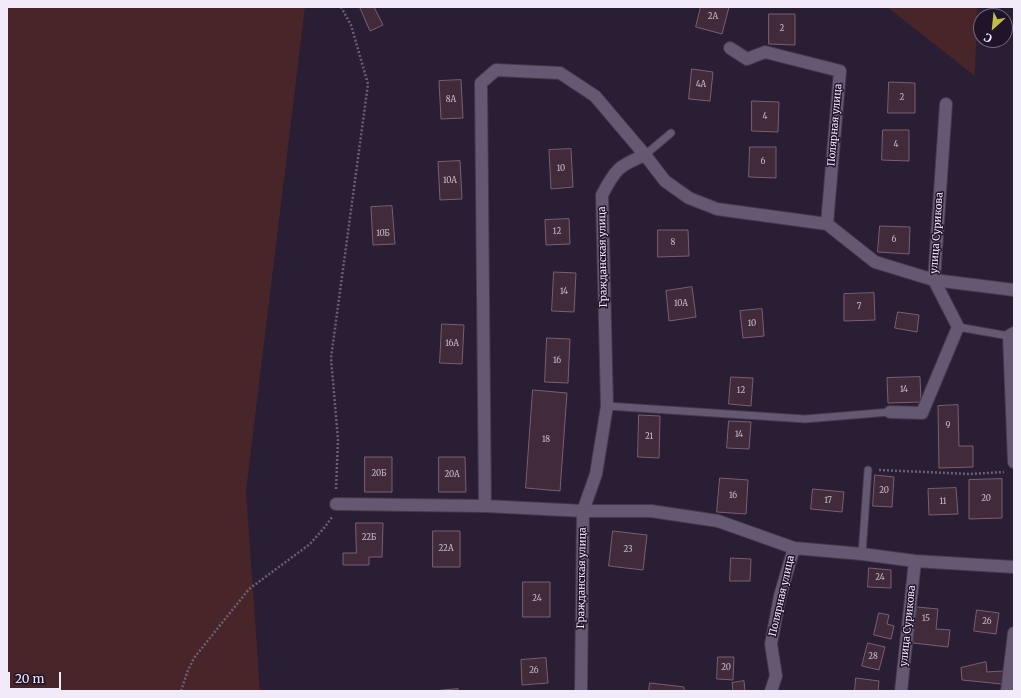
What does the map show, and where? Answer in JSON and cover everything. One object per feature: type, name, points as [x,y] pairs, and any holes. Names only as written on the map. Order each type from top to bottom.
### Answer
[{"type":"street","name":"Полярная улица","points":[[730,48],[746,59],[765,52],[840,71],[827,224]]},
{"type":"street","points":[[485,506],[481,83],[496,70],[560,73],[595,96],[665,181],[690,198],[717,208],[827,224],[874,262],[934,280],[1014,290]]},
{"type":"street","name":"улица Сурикова","points":[[946,104],[934,280],[958,327]]},
{"type":"street","name":"Гражданская улица","points":[[581,691],[584,511],[596,474],[607,406],[602,195],[613,174],[627,163],[645,155]]},
{"type":"street","points":[[890,412],[922,413],[958,327]]},
{"type":"street","points":[[1010,467],[1012,334]]},
{"type":"street","points":[[336,504],[485,506],[584,511],[650,511],[718,521],[794,548],[862,554],[915,561],[1014,567]]},
{"type":"street","name":"Полярная улица","points":[[771,691],[776,676],[771,644],[780,596],[794,548]]},
{"type":"street","name":"улица Сурикова","points":[[901,691],[915,561]]},
{"type":"street","points":[[1007,691],[1014,633]]},
{"type":"lane","points":[[645,155],[671,133]]},
{"type":"lane","points":[[958,327],[1012,334]]},
{"type":"lane","points":[[607,406],[805,419],[890,412]]},
{"type":"lane","points":[[862,554],[868,470]]},
{"type":"path","points":[[181,691],[194,658],[250,589],[310,544],[330,520],[336,504],[338,440],[331,358],[368,84],[350,25],[341,7]]},
{"type":"path","points":[[868,470],[970,474],[1010,467]]},
{"type":"shaded area","points":[[7,7],[305,7],[246,491],[260,691],[7,691]]},
{"type":"shaded area","points":[[887,7],[977,7],[973,8],[973,48],[976,48],[975,76]]},
{"type":"building","points":[[374,7],[383,25],[370,31],[360,8]]},
{"type":"building","points":[[701,7],[729,7],[722,34],[696,27]]},
{"type":"building","points":[[769,14],[795,14],[795,45],[769,44]]},
{"type":"building","points":[[692,69],[713,72],[710,101],[689,99]]},
{"type":"building","points":[[461,80],[463,118],[441,119],[439,81]]},
{"type":"building","points":[[889,82],[915,83],[915,113],[888,113]]},
{"type":"building","points":[[752,101],[779,102],[778,132],[752,131]]},
{"type":"building","points":[[883,130],[909,130],[909,161],[882,160]]},
{"type":"building","points":[[750,147],[776,147],[776,178],[749,177]]},
{"type":"building","points":[[571,149],[573,187],[551,189],[549,150]]},
{"type":"building","points":[[460,161],[462,199],[440,200],[438,162]]},
{"type":"building","points":[[392,206],[395,244],[373,245],[371,207]]},
{"type":"building","points":[[569,219],[570,244],[546,245],[545,220]]},
{"type":"building","points":[[880,226],[910,227],[909,254],[878,252]]},
{"type":"building","points":[[658,230],[688,230],[689,256],[658,257]]},
{"type":"building","points":[[554,272],[576,273],[574,312],[552,311]]},
{"type":"building","points":[[692,287],[696,317],[669,321],[666,291]]},
{"type":"building","points":[[874,293],[875,320],[844,321],[844,294]]},
{"type":"building","points":[[762,309],[764,336],[743,338],[740,311]]},
{"type":"building","points":[[898,312],[919,315],[917,332],[895,328]]},
{"type":"building","points":[[442,324],[464,325],[462,364],[440,363]]},
{"type":"building","points":[[547,338],[570,339],[568,383],[545,382]]},
{"type":"building","points":[[731,377],[753,378],[751,406],[729,404]]},
{"type":"building","points":[[920,377],[921,402],[888,403],[887,378]]},
{"type":"building","points":[[533,390],[567,393],[560,491],[526,488]]},
{"type":"building","points":[[958,405],[959,446],[973,446],[973,467],[939,468],[938,406]]},
{"type":"building","points":[[639,415],[660,416],[659,458],[638,457]]},
{"type":"building","points":[[729,421],[751,422],[749,449],[727,448]]},
{"type":"building","points":[[365,457],[392,457],[392,492],[365,492]]},
{"type":"building","points":[[439,457],[465,457],[466,492],[439,492]]},
{"type":"building","points":[[875,475],[894,477],[892,507],[873,506]]},
{"type":"building","points":[[720,478],[748,480],[746,514],[717,512]]},
{"type":"building","points":[[1002,479],[1002,518],[969,519],[969,480]]},
{"type":"building","points":[[956,488],[958,514],[929,515],[928,489]]},
{"type":"building","points":[[813,489],[844,492],[842,512],[811,509]]},
{"type":"building","points":[[356,523],[383,523],[382,557],[369,557],[369,565],[343,565],[343,553],[356,553]]},
{"type":"building","points":[[433,531],[460,531],[460,567],[433,567]]},
{"type":"building","points":[[613,531],[647,535],[643,570],[609,566]]},
{"type":"building","points":[[731,558],[751,559],[750,581],[730,581]]},
{"type":"building","points":[[869,568],[891,570],[891,588],[868,587]]},
{"type":"building","points":[[523,582],[550,582],[550,617],[523,617]]},
{"type":"building","points":[[917,607],[938,609],[936,629],[950,630],[948,647],[913,643]]},
{"type":"building","points":[[977,610],[999,613],[996,634],[974,631]]},
{"type":"building","points":[[879,613],[889,615],[887,624],[894,626],[891,639],[874,635]]},
{"type":"building","points":[[868,643],[885,647],[879,670],[862,666]]},
{"type":"building","points":[[718,657],[734,657],[733,680],[717,679]]},
{"type":"building","points":[[546,658],[548,683],[522,685],[521,660]]},
{"type":"building","points":[[986,662],[987,672],[1003,671],[1002,684],[962,680],[961,668]]},
{"type":"building","points":[[856,678],[879,681],[878,691],[855,691]]},
{"type":"building","points":[[744,681],[745,691],[733,691],[732,683]]},
{"type":"building","points":[[650,683],[684,687],[684,691],[649,691]]},
{"type":"building","points":[[458,689],[458,691],[433,691]]}]
